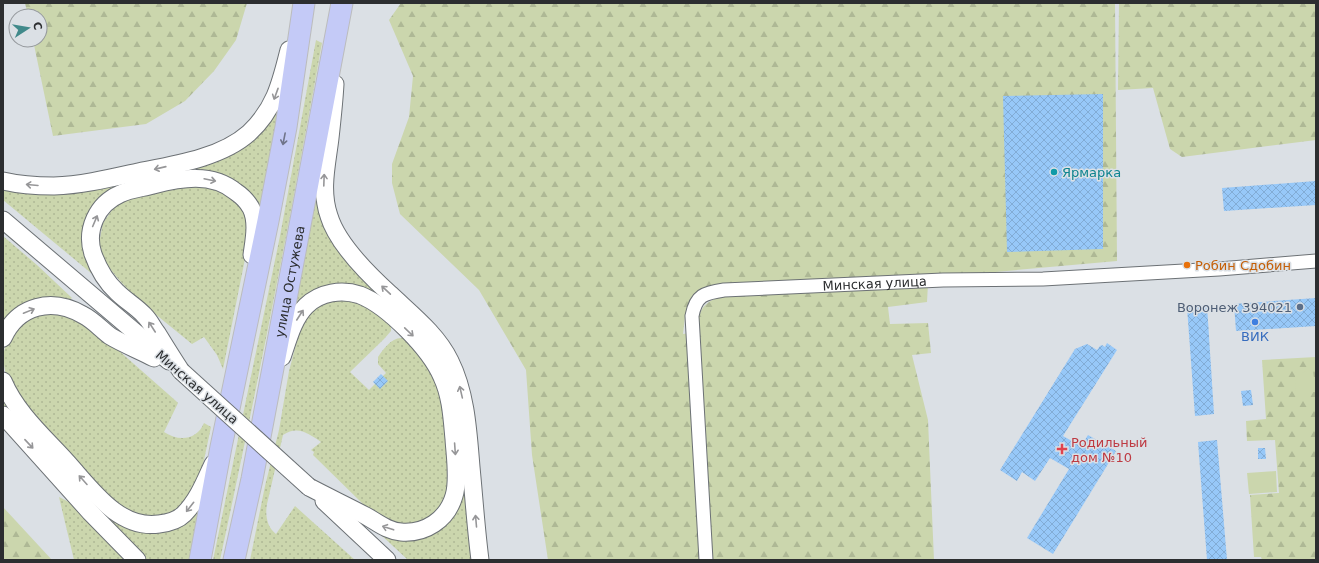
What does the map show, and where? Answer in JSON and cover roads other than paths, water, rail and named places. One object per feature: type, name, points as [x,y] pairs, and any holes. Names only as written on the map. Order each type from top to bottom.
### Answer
[{"type":"main road","points":[[200,560],[221,447],[286,127],[303,3]]},
{"type":"main road","name":"улица Остужева","points":[[234,560],[252,479],[343,3]]},
{"type":"street","points":[[3,181],[37,186],[56,186],[89,182],[198,159],[233,144],[248,134],[273,102],[282,77],[303,3]]},
{"type":"street","points":[[343,3],[330,138],[324,174],[328,216],[344,244],[374,279],[416,318],[440,346],[449,359],[456,374],[462,392],[468,434],[480,560]]},
{"type":"street","points":[[182,372],[146,316],[116,292],[107,280],[99,268],[93,253],[90,238],[93,223],[100,210],[114,198],[135,189],[189,178],[203,178],[229,186],[245,200],[251,208],[253,215],[255,235],[238,365]]},
{"type":"street","name":"Минская улица","points":[[3,220],[182,372],[387,560]]},
{"type":"street","name":"Минская улица","points":[[706,560],[692,316],[694,306],[698,299],[703,295],[710,292],[732,290],[943,280],[1044,279],[1130,275],[1316,261]]},
{"type":"street","points":[[266,403],[298,316],[307,305],[318,297],[332,292],[346,292],[360,295],[375,303],[411,334],[428,354],[442,376],[447,390],[453,425],[456,483],[454,497],[445,514],[434,525],[417,531],[400,532],[384,527],[309,487]]},
{"type":"street","points":[[3,338],[11,325],[23,314],[44,306],[60,306],[70,308],[85,315],[111,336],[182,372]]},
{"type":"street","points":[[3,381],[21,411],[94,492],[116,513],[132,522],[145,525],[165,524],[183,515],[193,504],[221,447]]},
{"type":"street","points":[[3,415],[90,512],[137,560]]},
{"type":"street","points":[[244,560],[252,479]]},
{"type":"street","points":[[309,487],[372,560]]},
{"type":"street","points":[[107,528],[130,560]]},
{"type":"place","name":"Ярмарка","points":[[1054,172]]},
{"type":"place","name":"Робин Сдобин","points":[[1187,265]]},
{"type":"place","name":"Воронеж 394021","points":[[1300,307]]},
{"type":"place","name":"ВИК","points":[[1255,322]]},
{"type":"place","name":"Родильный дом №10","points":[[1062,449]]}]
